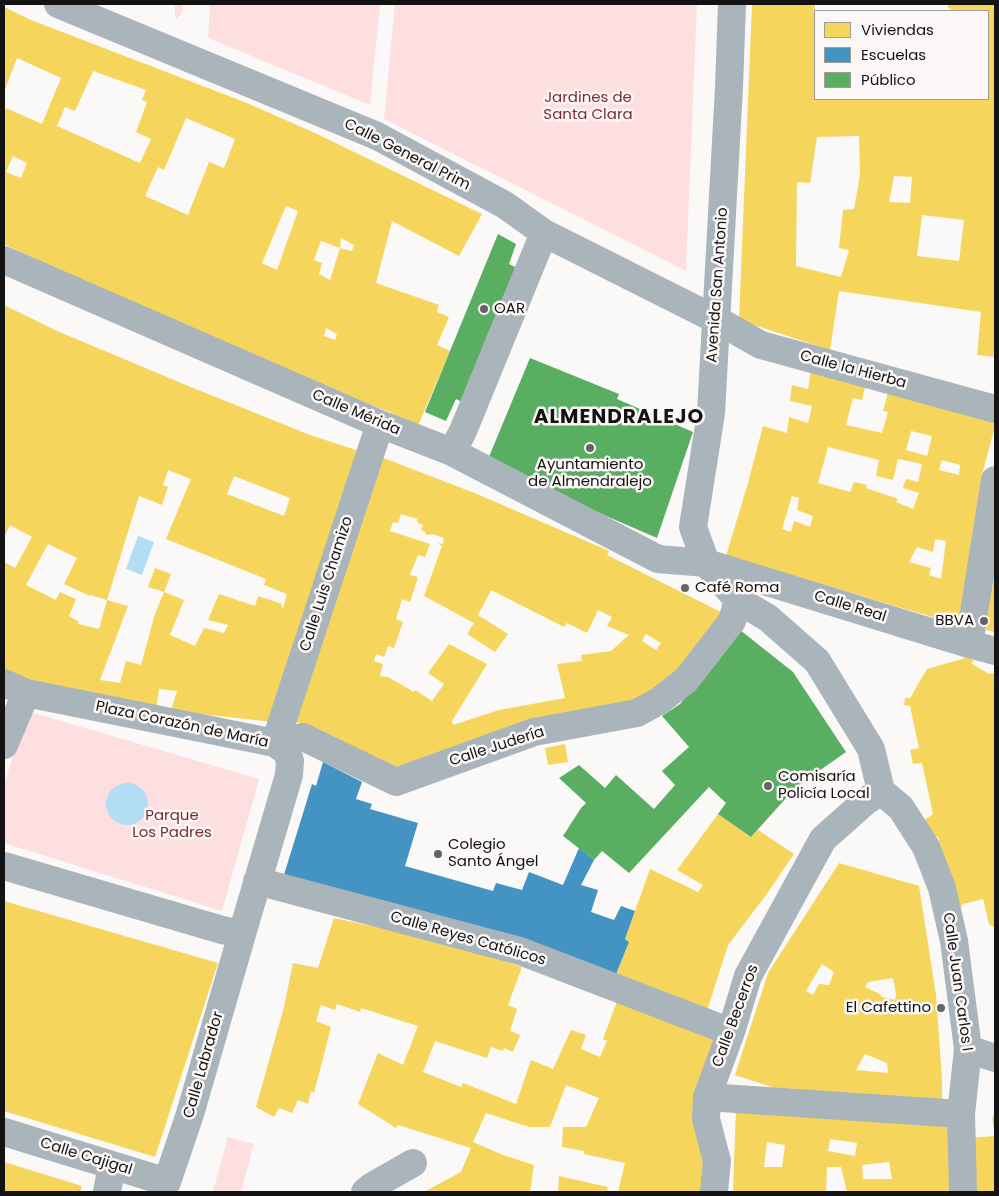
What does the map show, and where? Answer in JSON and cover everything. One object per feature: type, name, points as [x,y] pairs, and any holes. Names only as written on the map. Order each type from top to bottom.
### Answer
[{"type":"street","name":"Calle General Prim","points":[[58,4],[377,136],[505,205],[544,233],[715,319]]},
{"type":"street","name":"Avenida San Antonio","points":[[706,563],[693,527],[711,413],[732,4]]},
{"type":"street","points":[[452,452],[463,431],[544,233]]},
{"type":"street","name":"Calle Mérida","points":[[4,260],[380,424],[452,452],[658,559],[706,563]]},
{"type":"street","name":"Calle la Hierba","points":[[715,319],[761,345],[995,409]]},
{"type":"street","name":"Calle Luis Chamizo","points":[[275,743],[380,424]]},
{"type":"street","points":[[969,644],[995,480]]},
{"type":"street","points":[[706,563],[738,600],[768,618],[817,661],[871,749],[881,791]]},
{"type":"street","name":"Calle Real","points":[[706,563],[995,651]]},
{"type":"street","name":"Calle Judería","points":[[275,743],[303,737],[396,782],[534,732],[637,713],[659,701],[686,680],[732,620],[738,600]]},
{"type":"street","name":"Plaza Corazón de María","points":[[4,745],[15,688],[275,743],[287,752],[290,761],[289,775],[242,934]]},
{"type":"street","name":"Calle Becerros","points":[[714,1192],[717,1161],[706,1119],[707,1096],[748,976],[823,839],[866,801],[881,791]]},
{"type":"street","name":"Calle Juan Carlos I","points":[[881,791],[902,808],[926,847],[942,888],[954,941],[968,1049],[962,1114],[963,1192]]},
{"type":"street","points":[[4,866],[222,930],[242,934]]},
{"type":"street","name":"Calle Reyes Católicos","points":[[257,881],[520,951],[730,1032]]},
{"type":"street","name":"Calle Labrador","points":[[164,1187],[190,1114],[242,934]]},
{"type":"street","points":[[968,1049],[995,1058]]},
{"type":"street","points":[[707,1096],[962,1114]]},
{"type":"street","name":"Calle Cajigal","points":[[4,1132],[112,1165],[164,1187]]},
{"type":"street","points":[[365,1192],[413,1163]]},
{"type":"street","points":[[107,1192],[112,1165]]},
{"type":"green space","points":[[175,4],[183,4],[183,10],[177,20],[175,15]]},
{"type":"green space","points":[[210,4],[380,4],[370,105],[208,38]]},
{"type":"green space","name":"Jardines de Santa Clara","points":[[395,4],[697,4],[686,271],[384,119]]},
{"type":"green space","name":"Parque Los Padres","points":[[27,711],[259,779],[222,911],[4,843],[4,785]]},
{"type":"green space","points":[[228,1137],[254,1144],[241,1192],[213,1191]]},
{"type":"water","points":[[138,536],[154,542],[142,575],[126,569]]},
{"type":"water","points":[[131,783],[139,786],[145,792],[148,804],[145,816],[139,822],[123,825],[115,822],[109,816],[106,800],[109,792],[115,786]]},
{"type":"building: Viviendas","points":[[752,4],[815,4],[814,100],[989,100],[989,10],[953,10],[948,8],[948,4],[995,4],[995,357],[977,355],[981,312],[839,291],[830,350],[739,320]],"holes":[[[859,136],[860,175],[854,209],[843,210],[839,248],[849,250],[841,277],[796,266],[797,182],[810,183],[817,137]],[[894,176],[912,177],[910,203],[889,202]],[[922,215],[964,220],[959,261],[917,256]]]},
{"type":"building: Viviendas","points":[[4,7],[31,20],[247,103],[315,133],[482,214],[459,256],[392,221],[376,283],[439,305],[437,312],[449,317],[437,345],[450,351],[417,428],[390,412],[322,386],[89,284],[4,244],[4,115],[6,108],[42,124],[61,78],[17,58],[4,92]],"holes":[[[93,71],[146,90],[142,100],[147,102],[136,132],[151,139],[140,163],[57,126],[65,107],[75,111]],[[186,118],[235,139],[224,168],[209,162],[188,215],[145,196],[158,167],[164,170]],[[13,156],[27,163],[21,178],[6,172]],[[286,206],[298,211],[277,270],[262,263]],[[341,238],[354,245],[352,251],[340,248]],[[321,241],[340,248],[330,280],[319,274],[322,263],[314,260]],[[326,328],[337,334],[335,340],[324,336]]]},
{"type":"building: Viviendas","points":[[4,305],[57,331],[186,385],[310,435],[359,451],[274,722],[171,711],[177,691],[159,689],[156,710],[46,689],[4,669],[4,562],[15,568],[32,537],[10,525],[4,538]],"holes":[[[168,470],[191,479],[166,539],[266,579],[264,585],[287,594],[283,608],[281,607],[282,604],[258,596],[255,606],[219,594],[208,620],[228,625],[224,633],[204,628],[195,646],[170,635],[184,600],[164,592],[155,614],[141,665],[126,661],[120,683],[100,680],[128,606],[107,600],[139,496],[162,505],[168,487],[163,485]],[[234,476],[290,498],[284,516],[227,494]],[[48,544],[77,558],[64,584],[90,596],[107,600],[99,629],[78,624],[79,622],[69,616],[76,599],[60,592],[56,600],[26,585]]]},
{"type":"building: Viviendas","points":[[811,371],[866,384],[862,400],[853,398],[846,425],[882,433],[888,412],[883,411],[889,389],[995,416],[995,426],[983,471],[971,545],[963,626],[726,556],[763,426],[787,433],[789,417],[808,423],[812,406],[790,401],[792,385],[808,389]],"holes":[[[911,431],[932,436],[927,456],[906,450]],[[828,447],[879,460],[876,476],[893,480],[898,459],[922,464],[918,482],[906,479],[903,487],[919,493],[913,509],[896,502],[898,499],[866,488],[867,485],[854,482],[850,492],[818,483]],[[942,460],[960,465],[959,475],[939,470]],[[792,496],[799,498],[797,510],[813,516],[810,527],[794,521],[791,532],[782,529]],[[935,539],[946,541],[941,579],[929,575],[931,568],[909,562],[917,547],[933,552]]]},
{"type":"building: Viviendas","points":[[381,457],[477,494],[609,551],[607,555],[727,615],[684,675],[636,707],[502,732],[430,755],[398,775],[291,719]],"holes":[[[401,514],[417,519],[418,523],[423,525],[421,530],[426,535],[433,534],[444,538],[443,544],[437,543],[442,546],[424,596],[474,623],[467,634],[495,652],[508,634],[478,615],[491,590],[564,627],[567,623],[587,633],[598,610],[612,617],[607,626],[629,635],[611,651],[581,655],[582,661],[557,664],[565,698],[499,710],[453,725],[452,721],[487,664],[449,644],[428,673],[444,684],[432,701],[415,690],[414,692],[388,677],[380,676],[383,664],[374,661],[376,654],[384,657],[388,646],[394,648],[403,622],[396,619],[402,599],[410,602],[418,577],[410,575],[418,555],[425,557],[430,544],[390,531],[393,522],[398,523]],[[646,634],[661,643],[656,650],[642,641]]]},
{"type":"building: Viviendas","points":[[995,565],[995,632],[986,630]]},
{"type":"building: Viviendas","points":[[155,568],[171,574],[164,592],[148,587]]},
{"type":"building: Viviendas","points":[[969,657],[974,661],[971,663],[989,674],[995,673],[995,928],[989,924],[983,899],[963,904],[957,912],[938,837],[923,834],[920,823],[933,814],[922,763],[913,764],[910,750],[919,748],[910,706],[904,705],[905,698],[910,698],[927,669]]},
{"type":"building: Viviendas","points":[[565,744],[568,762],[548,765],[545,748]]},
{"type":"building: Viviendas","points":[[718,814],[751,837],[758,830],[794,854],[728,945],[706,1014],[614,979],[629,942],[625,939],[650,869],[698,892],[703,885],[677,870]]},
{"type":"building: Viviendas","points":[[839,863],[919,886],[936,995],[942,1078],[942,1109],[807,1093],[788,1088],[787,1092],[735,1075],[768,973]],"holes":[[[822,964],[834,972],[829,985],[819,984],[813,995],[806,991]],[[893,978],[896,994],[895,1000],[882,997],[880,994],[865,987],[868,982]],[[865,1054],[887,1063],[888,1073],[856,1070]]]},
{"type":"building: Viviendas","points":[[4,901],[218,963],[155,1157],[4,1111]]},
{"type":"building: Viviendas","points":[[334,918],[442,941],[522,967],[508,1005],[517,1009],[510,1031],[520,1035],[513,1052],[504,1048],[503,1051],[491,1047],[487,1058],[435,1041],[423,1072],[461,1087],[463,1083],[516,1104],[531,1060],[553,1069],[571,1030],[586,1035],[581,1049],[600,1057],[607,1041],[603,1039],[619,996],[718,1038],[708,1192],[618,1192],[625,1163],[584,1154],[584,1151],[562,1147],[563,1127],[586,1127],[599,1098],[566,1085],[550,1127],[529,1127],[486,1113],[473,1142],[503,1155],[534,1165],[530,1192],[424,1192],[461,1172],[471,1148],[398,1125],[396,1128],[358,1104],[378,1053],[403,1065],[418,1026],[361,1008],[360,1012],[337,1004],[335,1010],[321,1005],[316,1021],[331,1027],[314,1093],[311,1091],[308,1104],[298,1100],[292,1113],[279,1108],[274,1117],[256,1107],[284,1007],[293,963],[318,968]]},
{"type":"building: Viviendas","points":[[736,1106],[948,1127],[953,1192],[847,1192],[841,1167],[827,1167],[826,1192],[733,1192]],"holes":[[[830,1139],[857,1143],[855,1156],[828,1151]],[[767,1142],[785,1145],[782,1167],[764,1167]],[[889,1162],[892,1179],[863,1179],[862,1165]]]},
{"type":"building: Viviendas","points":[[995,1112],[995,1130],[994,1130],[992,1119]]},
{"type":"building: Viviendas","points":[[995,1136],[995,1192],[971,1192],[968,1138]]},
{"type":"building: Viviendas","points":[[4,1162],[82,1186],[80,1192],[4,1192]]},
{"type":"building: Viviendas","points":[[559,1176],[608,1187],[607,1190],[614,1192],[558,1192]]},
{"type":"building: Escuelas","points":[[323,762],[362,782],[356,799],[372,804],[370,809],[418,823],[405,866],[493,891],[496,883],[522,890],[529,872],[563,885],[579,848],[594,860],[581,885],[598,890],[591,912],[614,920],[621,906],[635,911],[625,939],[629,942],[614,979],[283,878],[312,784],[316,786]]},
{"type":"building: Público","name":"OAR","points":[[498,234],[516,244],[509,264],[517,268],[462,402],[456,399],[446,421],[425,412]]},
{"type":"building: Público","name":"Ayuntamiento de Almendralejo","points":[[530,358],[619,394],[617,399],[693,432],[657,538],[486,464]]},
{"type":"building: Público","points":[[740,630],[793,672],[846,752],[796,787],[751,837],[718,814],[726,803],[709,787],[629,873],[602,851],[594,860],[563,836],[586,803],[559,778],[579,765],[605,788],[616,775],[654,809],[675,785],[662,771],[689,747],[662,716],[680,704]]},
{"type":"place","name":"OAR","points":[[484,309]]},
{"type":"place","name":"Ayuntamiento de Almendralejo","points":[[590,448]]},
{"type":"place","name":"Café Roma","points":[[685,588]]},
{"type":"place","name":"BBVA","points":[[984,621]]},
{"type":"place","name":"Comisaría Policía Local","points":[[768,786]]},
{"type":"place","name":"Colegio Santo Ángel","points":[[438,854]]},
{"type":"place","name":"El Cafettino","points":[[941,1008]]},
{"type":"district","name":"ALMENDRALEJO","points":[[619,418]]}]
